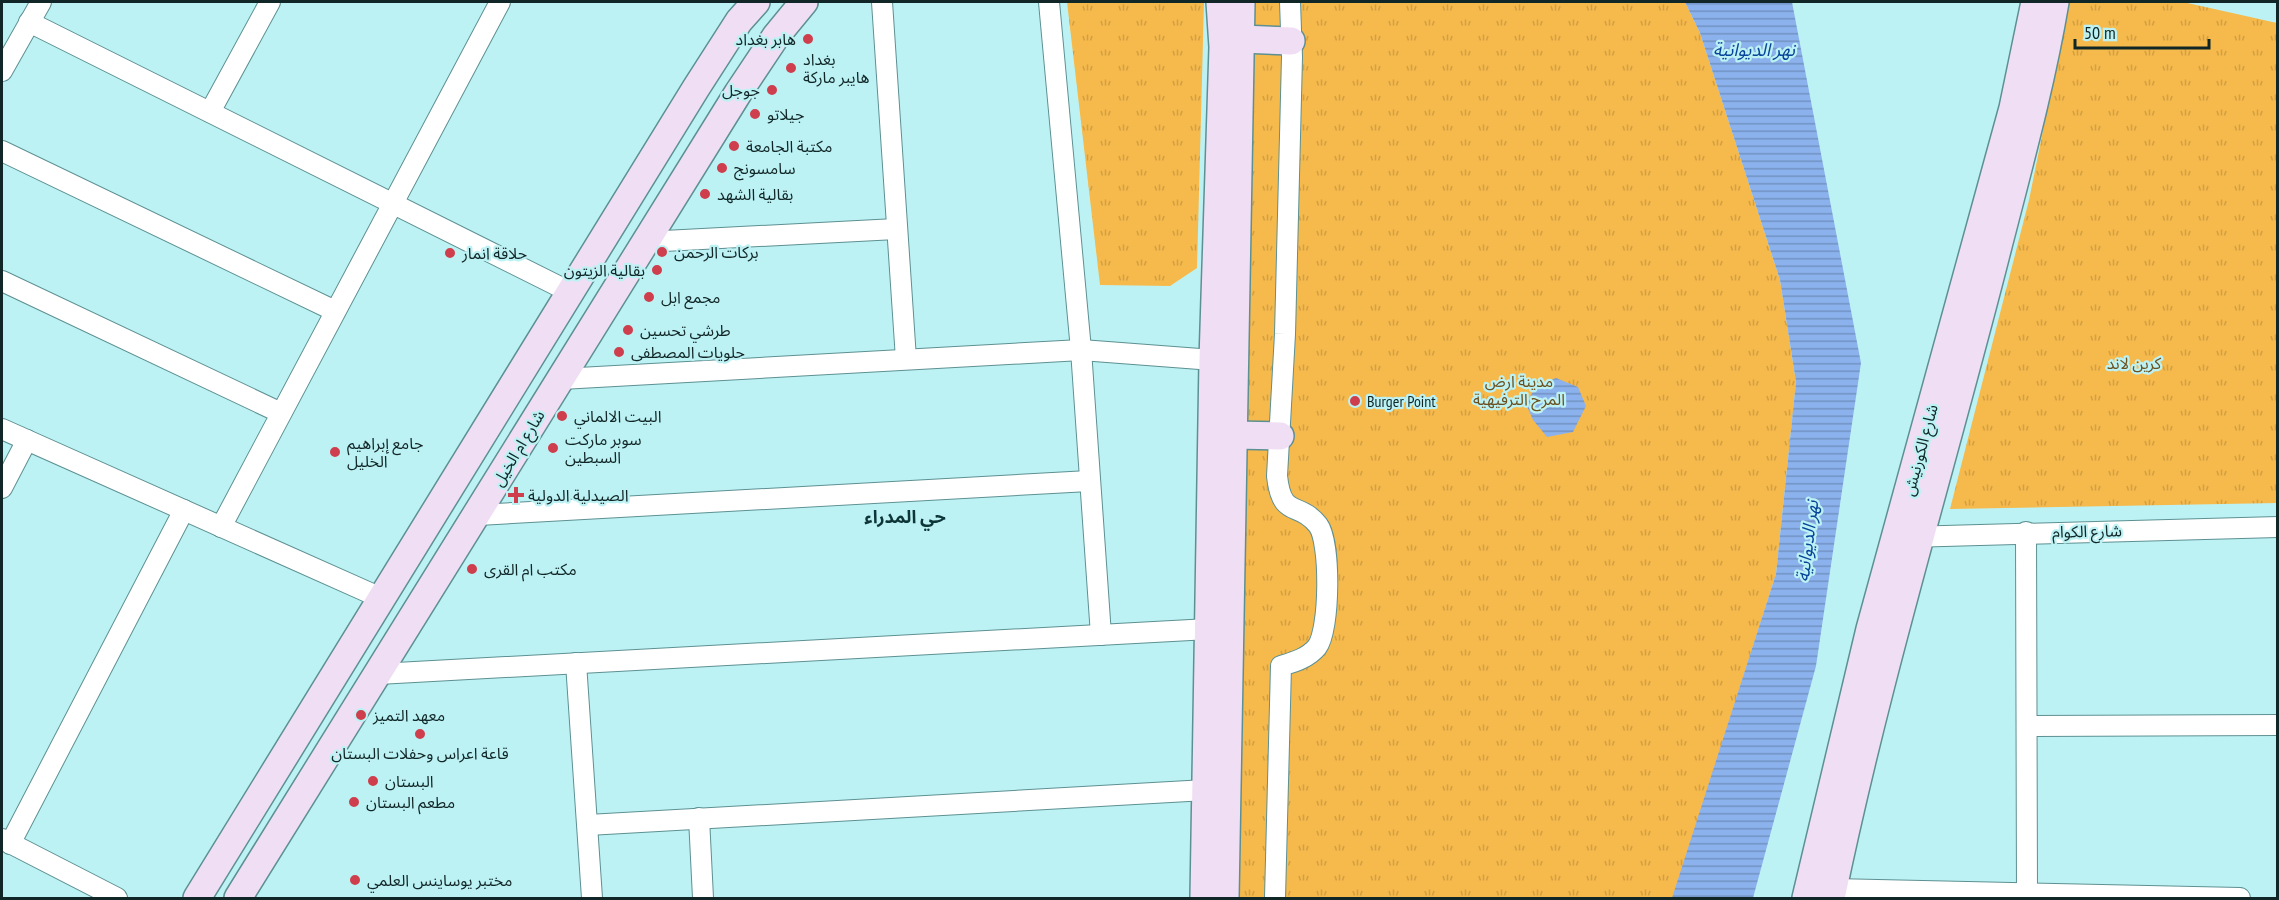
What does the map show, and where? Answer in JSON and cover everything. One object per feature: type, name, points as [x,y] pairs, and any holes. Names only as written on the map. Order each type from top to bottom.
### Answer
[{"type":"main road","points":[[197,898],[696,88],[739,21],[756,2]]},
{"type":"main road","name":"شارع ام الخيل","points":[[238,898],[738,93],[776,36],[804,2]]},
{"type":"main road","points":[[1204,898],[1214,360],[1223,47],[1220,2]]},
{"type":"main road","points":[[1225,898],[1241,2]]},
{"type":"main road","name":"شارع الكورنيش","points":[[1832,894],[1875,704],[1908,537],[2013,108],[2035,2]]},
{"type":"main road","name":"شارع الكورنيش","points":[[1806,898],[1870,629],[1908,537],[2046,58],[2055,2]]},
{"type":"main road","points":[[1241,39],[1291,40]]},
{"type":"main road","points":[[1233,435],[1280,436]]},
{"type":"street","points":[[2,71],[41,2]]},
{"type":"street","points":[[210,112],[270,2]]},
{"type":"street","points":[[221,527],[500,2]]},
{"type":"street","points":[[882,2],[906,359]]},
{"type":"street","points":[[1049,2],[1081,350],[1101,635]]},
{"type":"street","points":[[1275,898],[1281,666],[1303,658],[1318,646],[1324,630],[1327,558],[1325,540],[1318,525],[1306,514],[1290,508],[1280,497],[1277,476],[1285,334],[1290,2]]},
{"type":"street","points":[[29,21],[570,292]]},
{"type":"street","points":[[2,151],[335,311]]},
{"type":"street","points":[[645,242],[896,229]]},
{"type":"street","points":[[2,281],[281,413]]},
{"type":"street","points":[[561,379],[1081,350],[1214,360]]},
{"type":"street","points":[[2,429],[381,598]]},
{"type":"street","points":[[2,488],[27,440]]},
{"type":"street","points":[[478,515],[1089,481]]},
{"type":"street","points":[[117,898],[6,842],[184,510]]},
{"type":"street","name":"شارع الكوام","points":[[1908,537],[2026,532],[2277,527]]},
{"type":"street","points":[[2026,532],[2027,894]]},
{"type":"street","points":[[378,674],[1209,629]]},
{"type":"street","points":[[576,663],[592,898]]},
{"type":"street","points":[[2027,726],[2277,725]]},
{"type":"street","points":[[588,825],[1206,790]]},
{"type":"street","points":[[699,818],[703,898]]},
{"type":"street","points":[[1832,894],[2027,894],[2240,898]]},
{"type":"green space","points":[[1067,2],[1204,2],[1197,268],[1170,286],[1100,285]]},
{"type":"green space","name":"مدينة ارض المرح الترفيهية","points":[[1255,2],[1685,2],[1700,33],[1780,280],[1796,382],[1776,574],[1673,898],[1236,898]]},
{"type":"green space","name":"كرين لاند","points":[[2069,2],[2183,2],[2277,23],[2277,503],[1950,509],[2029,200]]},
{"type":"water","name":"نهر الديوانية","points":[[1685,2],[1792,2],[1861,363],[1816,666],[1753,898],[1672,898],[1776,574],[1796,382],[1780,280],[1700,33]]},
{"type":"water","points":[[1556,378],[1578,387],[1586,406],[1573,432],[1547,437],[1533,420],[1526,404],[1536,386]]},
{"type":"place","name":"هابر بغداد","points":[[808,39]]},
{"type":"place","name":"بغداد هايبر ماركة","points":[[791,68]]},
{"type":"place","name":"جوجل","points":[[772,90]]},
{"type":"place","name":"جيلاتو","points":[[755,114]]},
{"type":"place","name":"مكتبة الجامعة","points":[[734,146]]},
{"type":"place","name":"سامسونج","points":[[722,168]]},
{"type":"place","name":"بقالية الشهد","points":[[705,194]]},
{"type":"place","name":"بركات الرحمن","points":[[662,252]]},
{"type":"place","name":"حلاقة انمار","points":[[450,253]]},
{"type":"place","name":"بقالية الزيتون","points":[[657,270]]},
{"type":"place","name":"مجمع ابل","points":[[649,297]]},
{"type":"place","name":"طرشي تحسين","points":[[628,330]]},
{"type":"place","name":"حلويات المصطفى","points":[[619,352]]},
{"type":"place","name":"Burger Point","points":[[1355,401]]},
{"type":"place","name":"البيت الالماني","points":[[562,416]]},
{"type":"place","name":"سوبر ماركت السبطين","points":[[553,448]]},
{"type":"place","name":"جامع إبراهيم الخليل","points":[[335,452]]},
{"type":"place","name":"الصيدلية الدولية","points":[[516,495]]},
{"type":"place","name":"مكتب ام القرى","points":[[472,569]]},
{"type":"place","name":"معهد التميز","points":[[361,715]]},
{"type":"place","name":"قاعة اعراس وحفلات البستان","points":[[420,734]]},
{"type":"place","name":"البستان","points":[[373,781]]},
{"type":"place","name":"مطعم البستان","points":[[354,802]]},
{"type":"place","name":"مختبر يوساينس العلمي","points":[[355,880]]},
{"type":"district","name":"حي المدراء","points":[[905,516]]}]
